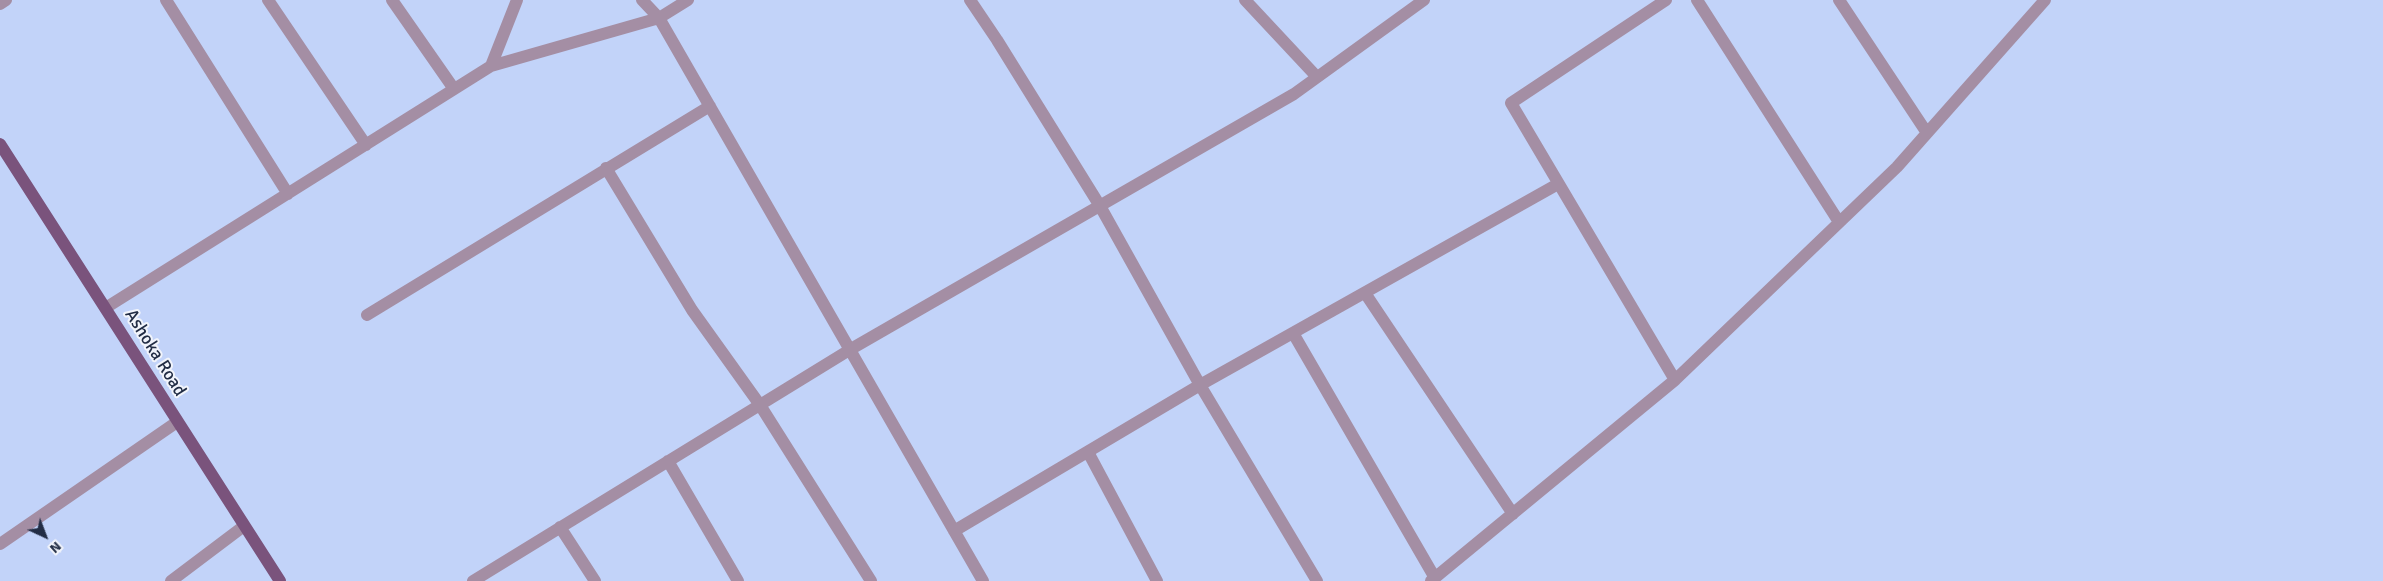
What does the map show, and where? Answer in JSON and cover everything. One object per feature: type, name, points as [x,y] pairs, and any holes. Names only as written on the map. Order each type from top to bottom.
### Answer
[{"type":"main road","name":"Ashoka Road","points":[[0,144],[280,581]]},
{"type":"street","points":[[0,4],[6,0]]},
{"type":"street","points":[[166,0],[288,194]]},
{"type":"street","points":[[268,0],[366,145]]},
{"type":"street","points":[[392,0],[454,89]]},
{"type":"street","points":[[491,66],[517,0]]},
{"type":"street","points":[[642,0],[659,18],[983,581]]},
{"type":"street","points":[[106,307],[491,66],[659,18],[688,0]]},
{"type":"street","points":[[970,0],[1100,206],[1200,385],[1317,581]]},
{"type":"street","points":[[1245,0],[1317,77]]},
{"type":"street","points":[[473,581],[851,349],[1294,94],[1424,0]]},
{"type":"street","points":[[1666,0],[1511,103],[1675,380]]},
{"type":"street","points":[[1697,0],[1839,222]]},
{"type":"street","points":[[1839,0],[1927,133]]},
{"type":"street","points":[[1293,333],[1433,579],[1675,380],[1897,167],[2045,0]]},
{"type":"street","points":[[367,314],[710,106]]},
{"type":"street","points":[[606,168],[692,310],[760,405],[871,581]]},
{"type":"street","points":[[954,531],[1200,385],[1558,184]]},
{"type":"street","points":[[1365,293],[1513,514]]},
{"type":"street","points":[[0,544],[177,422]]},
{"type":"street","points":[[1088,452],[1157,581]]},
{"type":"street","points":[[668,461],[738,581]]},
{"type":"street","points":[[171,581],[244,526]]},
{"type":"street","points":[[560,527],[595,581]]}]
